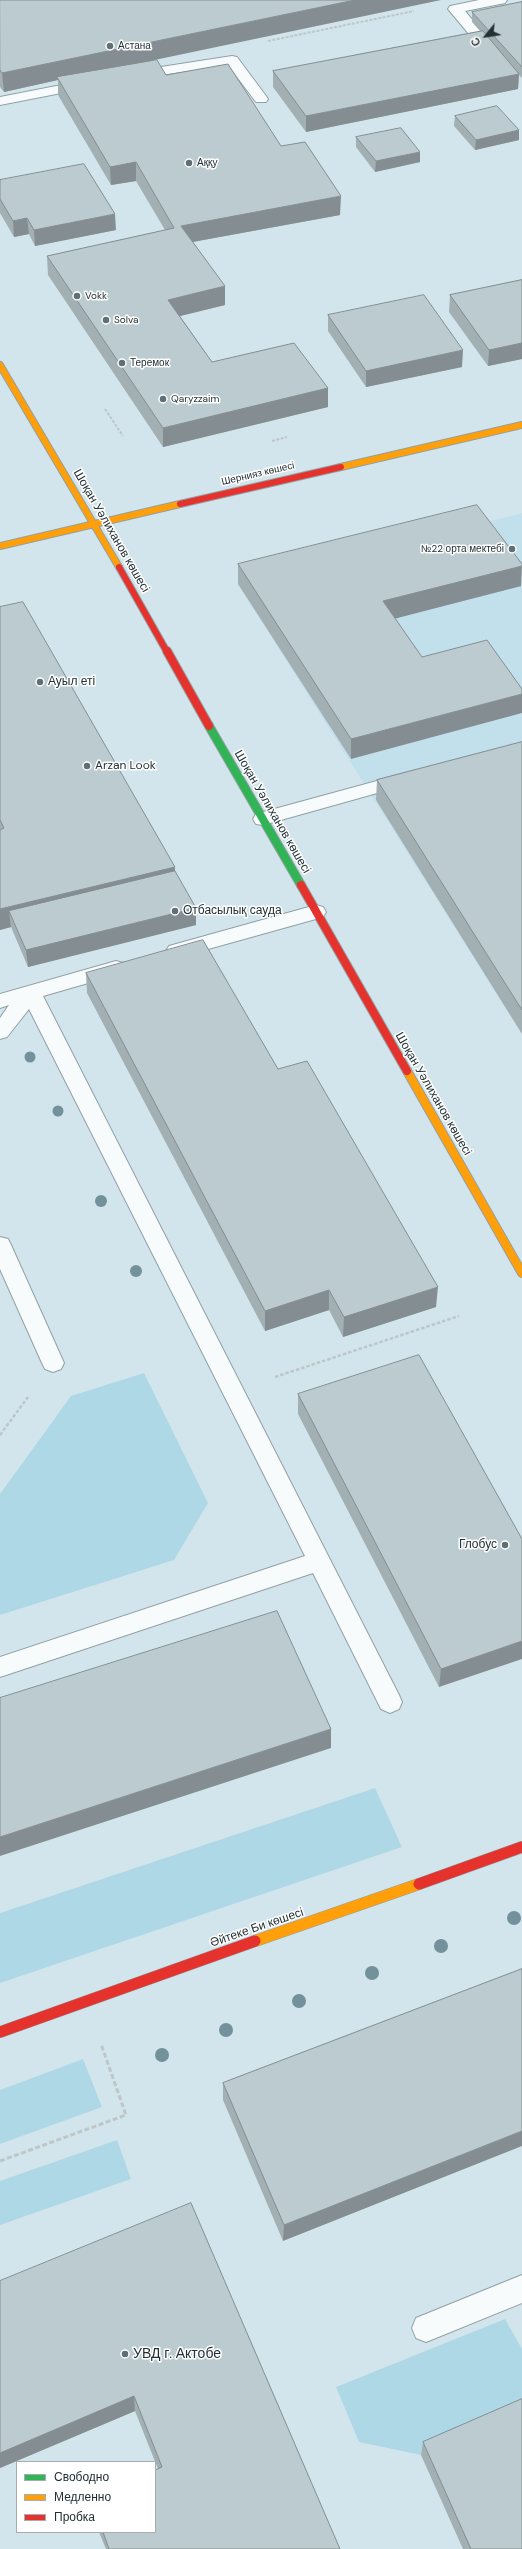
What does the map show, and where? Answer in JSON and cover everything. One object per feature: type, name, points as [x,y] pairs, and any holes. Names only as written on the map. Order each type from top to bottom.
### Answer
[{"type":"street","name":"Шоқан Уәлиханов көшесі","points":[[0,365],[94,524],[522,1273]]},
{"type":"street","name":"Шернияз көшесі","points":[[0,546],[522,425]]},
{"type":"street","name":"Әйтеке Би көшесі","points":[[0,2032],[522,1847]]},
{"type":"lane","points":[[500,0],[455,9],[503,66]]},
{"type":"lane","points":[[121,78],[232,60],[261,99]]},
{"type":"lane","points":[[0,101],[98,82]]},
{"type":"lane","points":[[263,819],[422,774]]},
{"type":"lane","points":[[157,957],[316,912]]},
{"type":"lane","points":[[0,1001],[135,963]]},
{"type":"lane","points":[[0,1032],[31,992]]},
{"type":"lane","points":[[31,992],[390,1702]]},
{"type":"lane","points":[[0,1245],[53,1363]]},
{"type":"lane","points":[[0,1667],[319,1561]]},
{"type":"lane","points":[[426,2328],[522,2289]]},
{"type":"path","points":[[105,409],[122,436]]},
{"type":"path","points":[[268,442],[287,437]]},
{"type":"path","points":[[232,1390],[459,1316]]},
{"type":"path","points":[[0,1434],[53,1363]]},
{"type":"path","points":[[0,2161],[126,2115],[86,2001]]},
{"type":"shaded area","points":[[522,513],[522,1034],[238,584]]},
{"type":"shaded area","points":[[144,1373],[208,1503],[174,1560],[0,1615],[0,1494],[71,1396]]},
{"type":"shaded area","points":[[375,1788],[402,1847],[0,1983],[0,1913]]},
{"type":"shaded area","points":[[83,2059],[102,2107],[0,2144],[0,2090]]},
{"type":"shaded area","points":[[117,2140],[131,2179],[0,2225],[0,2181]]},
{"type":"shaded area","points":[[505,2319],[522,2349],[522,2412],[421,2455],[359,2442],[336,2387]]},
{"type":"building","name":"Астана","points":[[0,0],[355,0],[2,73],[0,70]]},
{"type":"building","points":[[522,2],[522,67],[472,12]]},
{"type":"building","points":[[483,31],[519,74],[306,116],[273,71]]},
{"type":"building","points":[[157,60],[166,75],[228,64],[281,146],[305,142],[341,196],[181,226],[225,286],[168,300],[212,362],[294,343],[328,388],[163,428],[47,256],[174,228],[136,162],[110,167],[57,77]]},
{"type":"building","points":[[497,106],[519,130],[476,140],[455,116]]},
{"type":"building","points":[[401,128],[420,152],[376,161],[356,137]]},
{"type":"building","points":[[84,164],[115,214],[34,230],[27,218],[13,221],[0,199],[0,180]]},
{"type":"building","points":[[522,280],[522,343],[489,350],[450,295]]},
{"type":"building","points":[[424,295],[463,350],[366,371],[328,315]]},
{"type":"building","points":[[477,505],[522,566],[383,601],[422,657],[487,640],[522,689],[522,694],[351,739],[238,564]]},
{"type":"building","points":[[23,602],[175,867],[0,909],[0,830],[4,828],[0,820],[0,607]]},
{"type":"building","points":[[522,742],[522,1010],[377,780]]},
{"type":"building","points":[[175,871],[196,908],[26,950],[9,911]]},
{"type":"building","points":[[203,940],[278,1069],[307,1061],[438,1287],[344,1317],[329,1290],[265,1311],[86,973]]},
{"type":"building","points":[[419,1355],[522,1539],[522,1641],[441,1669],[298,1394]]},
{"type":"building","points":[[277,1611],[331,1729],[0,1837],[0,1698]]},
{"type":"building","points":[[522,1969],[522,2131],[284,2225],[223,2083]]},
{"type":"building","name":"УВД г. Актобе","points":[[191,2203],[340,2549],[109,2549],[103,2533],[156,2533],[156,2470],[162,2467],[134,2396],[0,2453],[0,2281]]},
{"type":"building","points":[[522,2399],[522,2549],[471,2549],[423,2442]]},
{"type":"traffic: fast","points":[[209,726],[301,885]]},
{"type":"traffic: slow","points":[[0,365],[119,567]]},
{"type":"traffic: slow","points":[[341,467],[522,425]]},
{"type":"traffic: slow","points":[[0,546],[180,504]]},
{"type":"traffic: slow","points":[[407,1071],[522,1273]]},
{"type":"traffic: slow","points":[[255,1941],[419,1884]]},
{"type":"traffic: jam","points":[[180,504],[341,467]]},
{"type":"traffic: jam","points":[[119,567],[209,726]]},
{"type":"traffic: jam","points":[[301,885],[407,1071]]},
{"type":"traffic: jam","points":[[419,1884],[522,1847]]},
{"type":"traffic: jam","points":[[0,2032],[255,1941]]},
{"type":"place","name":"Астана","points":[[110,46]]},
{"type":"place","name":"Аққу","points":[[189,163]]},
{"type":"place","name":"Vokk","points":[[77,296]]},
{"type":"place","name":"Solva","points":[[106,320]]},
{"type":"place","name":"Теремок","points":[[122,363]]},
{"type":"place","name":"Qaryzzaim","points":[[163,399]]},
{"type":"place","name":"№22 орта мектебі","points":[[512,549]]},
{"type":"place","name":"Ауыл еті","points":[[40,682]]},
{"type":"place","name":"Arzan Look","points":[[87,766]]},
{"type":"place","name":"Отбасылық сауда","points":[[175,911]]},
{"type":"place","name":"Глобус","points":[[505,1545]]},
{"type":"place","name":"УВД г. Актобе","points":[[125,2354]]}]
